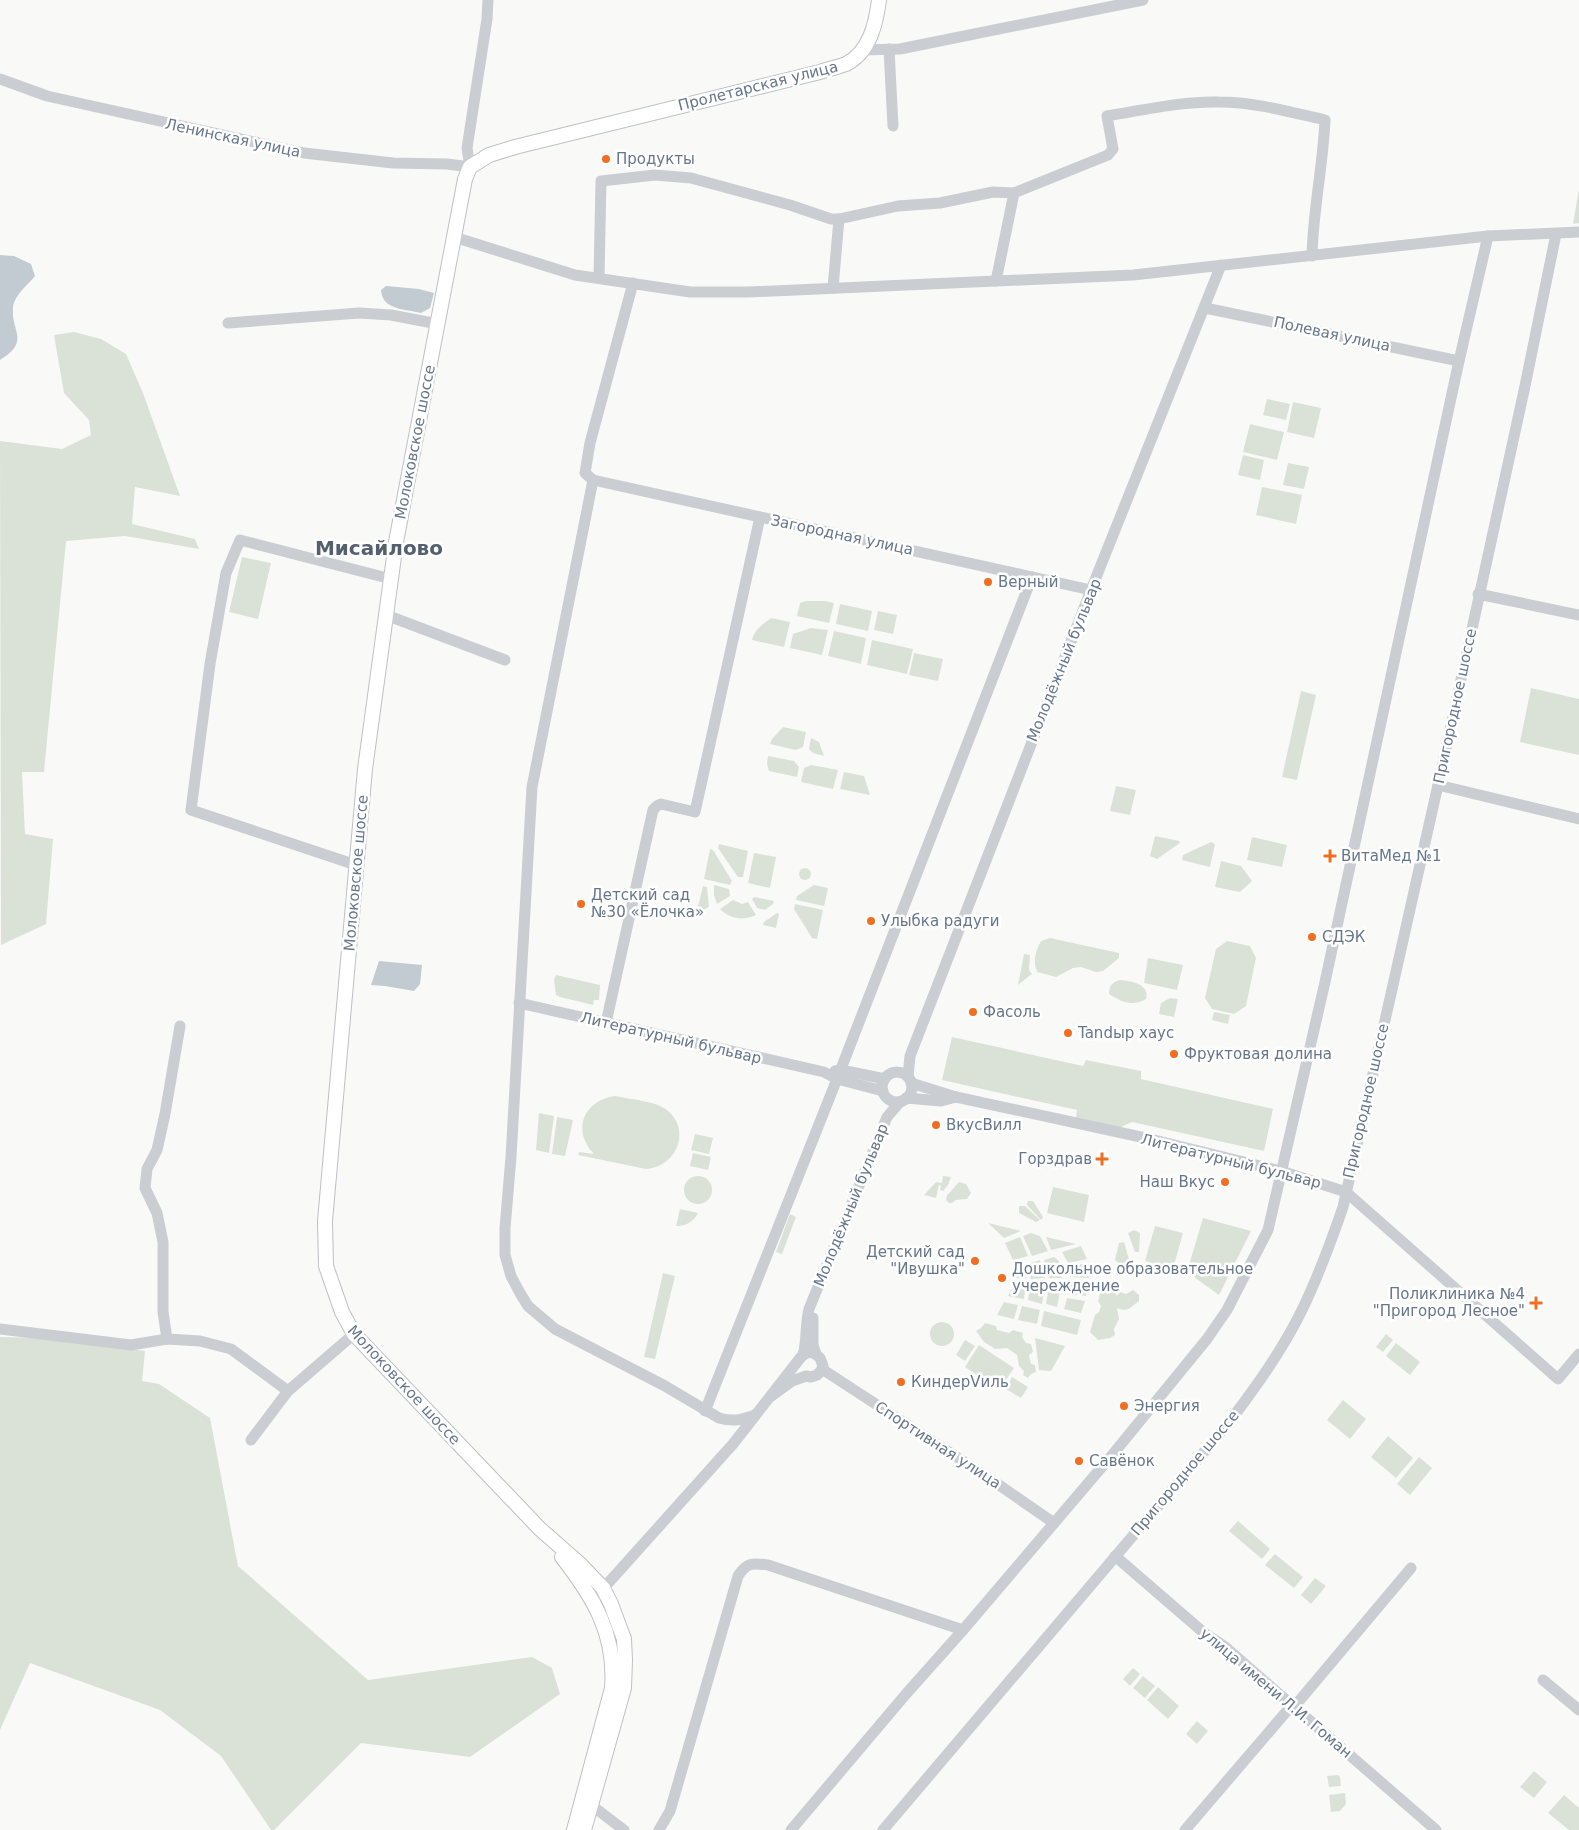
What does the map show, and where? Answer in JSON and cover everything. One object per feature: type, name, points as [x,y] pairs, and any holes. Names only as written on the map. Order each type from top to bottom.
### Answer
[{"type":"main road","points":[[863,50],[876,23],[879,0]]},
{"type":"main road","name":"Пролетарская улица","points":[[470,167],[489,156],[515,147],[820,72],[846,64],[863,50]]},
{"type":"main road","name":"Молоковское шоссе","points":[[470,167],[465,180],[396,542],[365,769],[325,1221],[326,1266],[342,1312],[354,1334],[540,1529],[580,1564],[603,1588],[618,1620],[624,1639],[625,1675],[624,1688],[613,1730],[587,1802]]},
{"type":"main road","name":"Молоковское шоссе","points":[[540,1529],[593,1600],[609,1638],[614,1667],[612,1688],[587,1802]]},
{"type":"main road","points":[[574,1830],[587,1802]]},
{"type":"main road","points":[[585,1830],[587,1802]]},
{"type":"street","points":[[470,167],[467,148],[487,19],[488,0]]},
{"type":"street","points":[[863,50],[900,49],[1143,0]]},
{"type":"street","points":[[889,49],[893,126]]},
{"type":"street","name":"Ленинская улица","points":[[0,79],[47,96],[304,153],[393,163],[448,164],[470,167]]},
{"type":"street","points":[[599,278],[601,181],[655,175],[691,178],[790,205],[830,219],[839,219],[898,206],[940,203],[993,192],[1014,192],[1108,155],[1113,149],[1107,116],[1191,103],[1218,102],[1251,104],[1325,120],[1324,154],[1315,206],[1312,256]]},
{"type":"street","points":[[996,281],[1014,192]]},
{"type":"street","points":[[833,288],[839,219]]},
{"type":"street","points":[[454,237],[575,275],[690,292],[748,292],[1133,275],[1488,236],[1579,232]]},
{"type":"street","name":"Пригородное шоссе","points":[[883,1830],[1226,1425],[1260,1381],[1302,1311],[1321,1268],[1343,1207],[1438,785],[1478,594],[1525,386],[1556,234]]},
{"type":"street","points":[[791,1830],[1113,1454],[1207,1339],[1227,1310],[1268,1230],[1326,975],[1458,360],[1488,236]]},
{"type":"street","name":"Молодёжный бульвар","points":[[909,1080],[910,1056],[1091,590],[1222,265]]},
{"type":"street","points":[[633,284],[590,443],[585,473],[593,480],[532,787],[511,1157],[504,1242],[505,1255],[511,1276],[528,1306],[555,1329],[665,1386],[705,1411],[729,1421],[755,1415]]},
{"type":"street","name":"Полевая улица","points":[[1205,308],[1458,360]]},
{"type":"street","points":[[228,323],[359,313],[391,315],[438,324]]},
{"type":"street","name":"Загородная улица","points":[[593,480],[1091,590]]},
{"type":"street","points":[[606,1023],[654,810],[661,804],[695,812],[760,517]]},
{"type":"street","points":[[356,865],[191,810],[210,664],[226,573],[240,540],[391,580]]},
{"type":"street","points":[[705,1411],[839,1075],[1032,577]]},
{"type":"street","points":[[1478,594],[1579,615]]},
{"type":"street","points":[[386,615],[505,660]]},
{"type":"street","points":[[1438,785],[1579,819]]},
{"type":"street","name":"Литературный бульвар","points":[[519,1003],[824,1072],[885,1079]]},
{"type":"street","points":[[167,1339],[164,1312],[162,1242],[157,1213],[145,1188],[147,1169],[157,1150],[165,1114],[180,1026]]},
{"type":"street","name":"Молодёжный бульвар","points":[[896,1072],[910,1056]]},
{"type":"street","points":[[896,1072],[909,1080],[910,1093],[904,1100],[894,1102],[884,1094],[882,1085],[890,1074],[896,1072]]},
{"type":"street","name":"Литературный бульвар","points":[[839,1075],[884,1094]]},
{"type":"street","name":"Литературный бульвар","points":[[909,1080],[956,1097],[1281,1171],[1346,1192],[1558,1379],[1579,1354]]},
{"type":"street","name":"Молодёжный бульвар","points":[[884,1094],[887,1117]]},
{"type":"street","name":"Литературный бульвар","points":[[904,1100],[941,1101],[956,1097]]},
{"type":"street","name":"Молодёжный бульвар","points":[[801,1357],[805,1350],[806,1322],[816,1294],[887,1117],[904,1100]]},
{"type":"street","name":"Молодёжный бульвар","points":[[816,1294],[812,1329],[813,1345],[816,1354]]},
{"type":"street","points":[[0,1329],[131,1345],[167,1339],[200,1341],[231,1349],[288,1391]]},
{"type":"street","points":[[251,1440],[288,1391],[354,1334]]},
{"type":"street","points":[[593,1600],[733,1444],[801,1357],[811,1352],[822,1360],[822,1368],[819,1373],[814,1376],[792,1380],[770,1397]]},
{"type":"street","points":[[801,1357],[799,1368],[806,1376]]},
{"type":"street","name":"Спортивная улица","points":[[822,1368],[1054,1523]]},
{"type":"street","name":"улица имени Л.И. Гоман","points":[[1115,1556],[1203,1632],[1224,1646],[1436,1830]]},
{"type":"street","points":[[664,1830],[738,1576],[749,1564],[768,1565],[963,1630]]},
{"type":"street","points":[[1185,1830],[1286,1712],[1294,1707],[1411,1568]]},
{"type":"street","points":[[1543,1680],[1579,1710]]},
{"type":"street","points":[[587,1802],[624,1830]]},
{"type":"street","points":[[659,1830],[670,1811]]},
{"type":"street","points":[[585,1830],[590,1824],[595,1822],[613,1821]]},
{"type":"shaded area","points":[[1579,189],[1579,223],[1573,224]]},
{"type":"shaded area","points":[[0,255],[14,256],[31,264],[35,276],[14,303],[13,316],[17,342],[15,347],[0,360]]},
{"type":"shaded area","points":[[386,286],[419,289],[434,293],[430,308],[421,313],[395,308],[382,297],[381,290]]},
{"type":"shaded area","points":[[74,332],[101,339],[126,354],[143,393],[180,496],[135,487],[132,524],[195,539],[199,549],[125,536],[66,541],[44,772],[22,772],[25,834],[53,839],[46,924],[1,945],[0,441],[62,449],[91,435],[89,420],[64,393],[54,335]]},
{"type":"shaded area","points":[[1267,399],[1290,404],[1286,420],[1263,415]]},
{"type":"shaded area","points":[[1293,402],[1321,408],[1314,438],[1287,432]]},
{"type":"shaded area","points":[[1250,424],[1284,432],[1277,460],[1243,452]]},
{"type":"shaded area","points":[[1243,455],[1264,460],[1260,480],[1238,475]]},
{"type":"shaded area","points":[[1288,463],[1309,467],[1304,489],[1283,485]]},
{"type":"shaded area","points":[[1262,487],[1302,495],[1296,524],[1256,515]]},
{"type":"shaded area","points":[[242,557],[271,563],[258,619],[229,612]]},
{"type":"shaded area","points":[[806,601],[834,603],[829,623],[797,616],[800,603]]},
{"type":"shaded area","points":[[840,604],[872,611],[868,631],[836,624]]},
{"type":"shaded area","points":[[878,611],[897,615],[893,634],[874,630]]},
{"type":"shaded area","points":[[771,618],[790,622],[784,647],[752,640],[757,630]]},
{"type":"shaded area","points":[[811,628],[828,630],[822,655],[790,648],[793,634]]},
{"type":"shaded area","points":[[834,631],[866,638],[861,664],[828,656]]},
{"type":"shaded area","points":[[872,640],[913,649],[907,674],[867,665]]},
{"type":"shaded area","points":[[914,653],[943,659],[938,681],[909,675]]},
{"type":"shaded area","points":[[1531,688],[1579,699],[1579,755],[1520,742]]},
{"type":"shaded area","points":[[1301,691],[1316,695],[1297,780],[1282,777]]},
{"type":"shaded area","points":[[783,727],[806,732],[803,747],[796,750],[770,744]]},
{"type":"shaded area","points":[[811,738],[819,742],[824,756],[813,753],[809,749]]},
{"type":"shaded area","points":[[768,756],[794,761],[799,767],[797,777],[769,771],[767,764]]},
{"type":"shaded area","points":[[811,765],[838,770],[833,789],[801,782],[804,768]]},
{"type":"shaded area","points":[[844,772],[864,776],[870,795],[840,789]]},
{"type":"shaded area","points":[[1116,786],[1136,790],[1130,815],[1110,811]]},
{"type":"shaded area","points":[[1155,836],[1179,841],[1180,843],[1157,859],[1150,856]]},
{"type":"shaded area","points":[[1252,837],[1287,845],[1282,867],[1247,860]]},
{"type":"shaded area","points":[[1211,842],[1215,844],[1210,867],[1182,860],[1183,855]]},
{"type":"shaded area","points":[[719,844],[748,851],[743,877],[738,877],[718,848]]},
{"type":"shaded area","points":[[710,849],[713,850],[732,881],[730,885],[704,879]]},
{"type":"shaded area","points":[[754,853],[776,857],[770,888],[748,883]]},
{"type":"shaded area","points":[[1221,861],[1241,866],[1252,881],[1240,892],[1215,887]]},
{"type":"shaded area","points":[[807,868],[810,869],[810,879],[803,880],[800,879],[799,872],[800,869]]},
{"type":"shaded area","points":[[714,885],[729,889],[730,896],[717,904],[714,895]]},
{"type":"shaded area","points":[[814,885],[828,888],[824,906],[796,900],[797,896]]},
{"type":"shaded area","points":[[703,886],[707,887],[709,907],[700,912],[697,911]]},
{"type":"shaded area","points":[[754,897],[774,901],[765,910],[757,908],[752,899]]},
{"type":"shaded area","points":[[733,900],[742,904],[748,902],[756,915],[737,918],[728,915],[720,909]]},
{"type":"shaded area","points":[[795,904],[823,910],[817,939],[812,938],[794,909]]},
{"type":"shaded area","points":[[777,913],[779,914],[776,928],[763,925],[764,922]]},
{"type":"shaded area","points":[[1050,938],[1119,953],[1119,958],[1103,971],[1096,972],[1081,967],[1073,968],[1056,977],[1037,972],[1035,956],[1037,949],[1041,941]]},
{"type":"shaded area","points":[[1227,941],[1250,946],[1256,958],[1246,1006],[1234,1014],[1212,1009],[1205,998],[1216,949]]},
{"type":"shaded area","points":[[1024,954],[1030,955],[1029,970],[1032,974],[1018,985]]},
{"type":"shaded area","points":[[1148,958],[1183,965],[1177,990],[1144,983]]},
{"type":"shaded area","points":[[379,961],[422,965],[420,984],[414,991],[371,985]]},
{"type":"shaded area","points":[[556,975],[600,985],[599,1000],[594,1000],[593,1005],[556,995],[554,979]]},
{"type":"shaded area","points":[[1120,980],[1139,984],[1145,990],[1146,999],[1132,1003],[1109,994],[1112,985]]},
{"type":"shaded area","points":[[1170,998],[1178,999],[1174,1017],[1159,1014],[1161,1003]]},
{"type":"shaded area","points":[[1214,1012],[1230,1015],[1228,1024],[1212,1020]]},
{"type":"shaded area","points":[[952,1037],[1083,1066],[1086,1060],[1141,1071],[1141,1079],[1273,1109],[1264,1151],[1132,1122],[1119,1128],[1076,1118],[1077,1110],[942,1080]]},
{"type":"shaded area","points":[[615,1096],[654,1104],[664,1108],[673,1116],[678,1125],[678,1145],[666,1161],[657,1167],[646,1169],[578,1155],[579,1152],[594,1154],[587,1145],[583,1135],[582,1126],[589,1110],[595,1103]]},
{"type":"shaded area","points":[[539,1113],[554,1116],[549,1153],[536,1150]]},
{"type":"shaded area","points":[[557,1117],[573,1120],[565,1156],[552,1154]]},
{"type":"shaded area","points":[[695,1134],[713,1138],[709,1154],[691,1150]]},
{"type":"shaded area","points":[[693,1153],[711,1157],[708,1170],[690,1166]]},
{"type":"shaded area","points":[[698,1176],[708,1180],[712,1190],[708,1200],[698,1204],[688,1200],[684,1190],[688,1180]]},
{"type":"shaded area","points":[[943,1176],[951,1177],[943,1191],[940,1190],[941,1186],[939,1185],[936,1198],[924,1195],[936,1182],[942,1183]]},
{"type":"shaded area","points":[[959,1182],[966,1184],[971,1193],[967,1199],[949,1203],[946,1200],[947,1195]]},
{"type":"shaded area","points":[[1053,1187],[1089,1195],[1084,1222],[1047,1213]]},
{"type":"shaded area","points":[[1028,1201],[1033,1201],[1043,1217],[1041,1220],[1027,1205]]},
{"type":"shaded area","points":[[1019,1206],[1025,1206],[1040,1220],[1036,1222],[1019,1213]]},
{"type":"shaded area","points":[[680,1209],[698,1213],[689,1223],[683,1226],[676,1226]]},
{"type":"shaded area","points":[[790,1214],[796,1217],[782,1254],[776,1252]]},
{"type":"shaded area","points":[[1203,1218],[1251,1231],[1219,1295],[1187,1272]]},
{"type":"shaded area","points":[[988,1223],[1021,1231],[1004,1238]]},
{"type":"shaded area","points":[[1155,1226],[1183,1233],[1173,1269],[1145,1261]]},
{"type":"shaded area","points":[[1134,1230],[1140,1233],[1139,1252],[1135,1252],[1128,1233]]},
{"type":"shaded area","points":[[1031,1233],[1040,1236],[1048,1251],[1032,1256],[1023,1236]]},
{"type":"shaded area","points":[[1020,1237],[1028,1256],[1013,1260],[1005,1243]]},
{"type":"shaded area","points":[[1046,1237],[1076,1244],[1051,1250]]},
{"type":"shaded area","points":[[1124,1242],[1130,1263],[1123,1267],[1115,1260],[1119,1243]]},
{"type":"shaded area","points":[[1081,1246],[1087,1259],[1068,1263],[1062,1252]]},
{"type":"shaded area","points":[[1054,1257],[1059,1261],[1062,1278],[1049,1278],[1044,1260]]},
{"type":"shaded area","points":[[1040,1260],[1045,1278],[1031,1279],[1028,1264]]},
{"type":"shaded area","points":[[1089,1263],[1089,1278],[1070,1277],[1069,1266]]},
{"type":"shaded area","points":[[1024,1265],[1026,1278],[1015,1278],[1014,1266]]},
{"type":"shaded area","points":[[663,1273],[675,1276],[655,1359],[644,1357]]},
{"type":"shaded area","points":[[1069,1283],[1088,1284],[1086,1296],[1068,1294]]},
{"type":"shaded area","points":[[1015,1284],[1026,1284],[1024,1299],[1008,1296]]},
{"type":"shaded area","points":[[1030,1284],[1045,1286],[1042,1304],[1028,1300]]},
{"type":"shaded area","points":[[1049,1286],[1061,1286],[1057,1307],[1046,1304]]},
{"type":"shaded area","points":[[1108,1287],[1114,1290],[1117,1296],[1120,1292],[1126,1294],[1133,1290],[1139,1295],[1139,1301],[1127,1310],[1117,1308],[1119,1319],[1114,1329],[1115,1335],[1098,1340],[1090,1332],[1095,1315],[1099,1312],[1101,1306],[1098,1301],[1102,1288]]},
{"type":"shaded area","points":[[1067,1298],[1085,1301],[1081,1313],[1064,1309]]},
{"type":"shaded area","points":[[1004,1302],[1018,1305],[1014,1319],[997,1315]]},
{"type":"shaded area","points":[[1022,1306],[1040,1310],[1037,1324],[1018,1320]]},
{"type":"shaded area","points":[[1044,1311],[1081,1320],[1077,1335],[1041,1326]]},
{"type":"shaded area","points":[[942,1322],[950,1326],[954,1334],[950,1342],[942,1346],[934,1342],[930,1334],[934,1326]]},
{"type":"shaded area","points":[[985,1323],[996,1326],[997,1330],[1009,1333],[1013,1330],[1023,1333],[1022,1337],[1026,1343],[1031,1344],[1033,1352],[1029,1355],[1031,1364],[1035,1365],[1036,1372],[1028,1378],[1023,1375],[1024,1371],[1019,1366],[1017,1355],[1007,1348],[995,1349],[984,1342],[976,1331]]},
{"type":"shaded area","points":[[1386,1334],[1393,1340],[1383,1352],[1376,1347]]},
{"type":"shaded area","points":[[0,1337],[47,1338],[145,1351],[142,1381],[159,1384],[210,1418],[238,1566],[368,1680],[532,1657],[552,1668],[560,1694],[470,1757],[361,1743],[274,1830],[271,1830],[221,1756],[160,1710],[30,1663],[0,1730]]},
{"type":"shaded area","points":[[1035,1338],[1065,1346],[1051,1371],[1039,1370]]},
{"type":"shaded area","points":[[965,1340],[975,1346],[965,1361],[956,1355]]},
{"type":"shaded area","points":[[1396,1343],[1420,1362],[1410,1375],[1386,1356]]},
{"type":"shaded area","points":[[979,1345],[1014,1368],[999,1390],[965,1367]]},
{"type":"shaded area","points":[[1012,1377],[1028,1387],[1021,1398],[1006,1389]]},
{"type":"shaded area","points":[[1343,1400],[1366,1419],[1350,1439],[1327,1420]]},
{"type":"shaded area","points":[[1388,1436],[1413,1458],[1396,1478],[1371,1457]]},
{"type":"shaded area","points":[[1419,1457],[1432,1468],[1410,1495],[1397,1484]]},
{"type":"shaded area","points":[[1238,1521],[1270,1549],[1262,1559],[1229,1531]]},
{"type":"shaded area","points":[[1275,1554],[1303,1577],[1294,1588],[1265,1565]]},
{"type":"shaded area","points":[[1315,1578],[1326,1586],[1311,1604],[1301,1595]]},
{"type":"shaded area","points":[[1133,1668],[1140,1674],[1130,1686],[1123,1679]]},
{"type":"shaded area","points":[[1143,1676],[1155,1686],[1145,1698],[1133,1688]]},
{"type":"shaded area","points":[[1158,1687],[1179,1706],[1168,1719],[1147,1700]]},
{"type":"shaded area","points":[[1197,1721],[1208,1731],[1197,1744],[1186,1734]]},
{"type":"shaded area","points":[[1534,1771],[1547,1782],[1534,1798],[1520,1787]]},
{"type":"shaded area","points":[[1338,1775],[1341,1786],[1329,1787],[1327,1776]]},
{"type":"shaded area","points":[[1345,1793],[1346,1804],[1340,1811],[1331,1812],[1329,1795]]},
{"type":"shaded area","points":[[1564,1795],[1579,1808],[1579,1830],[1569,1830],[1548,1813]]},
{"type":"place","name":"Продукты","points":[[606,159]]},
{"type":"place","name":"Верный","points":[[988,582]]},
{"type":"place","name":"ВитаМед №1","points":[[1330,856]]},
{"type":"place","name":"Детский сад №30 «Ёлочка»","points":[[581,904]]},
{"type":"place","name":"Улыбка радуги","points":[[871,921]]},
{"type":"place","name":"СДЭК","points":[[1312,937]]},
{"type":"place","name":"Фасоль","points":[[973,1012]]},
{"type":"place","name":"Tandыр хаус","points":[[1068,1033]]},
{"type":"place","name":"Фруктовая долина","points":[[1174,1054]]},
{"type":"place","name":"ВкусВилл","points":[[936,1125]]},
{"type":"place","name":"Горздрав","points":[[1102,1159]]},
{"type":"place","name":"Наш Вкус","points":[[1225,1182]]},
{"type":"place","name":"Детский сад \"Ивушка\"","points":[[975,1261]]},
{"type":"place","name":"Дошкольное образовательное учереждение","points":[[1002,1278]]},
{"type":"place","name":"Поликлиника №4 \"Пригород Лесное\"","points":[[1536,1303]]},
{"type":"place","name":"КиндерVиль","points":[[901,1382]]},
{"type":"place","name":"Энергия","points":[[1124,1406]]},
{"type":"place","name":"Савёнок","points":[[1079,1461]]},
{"type":"district","name":"Мисайлово","points":[[379,548]]}]
